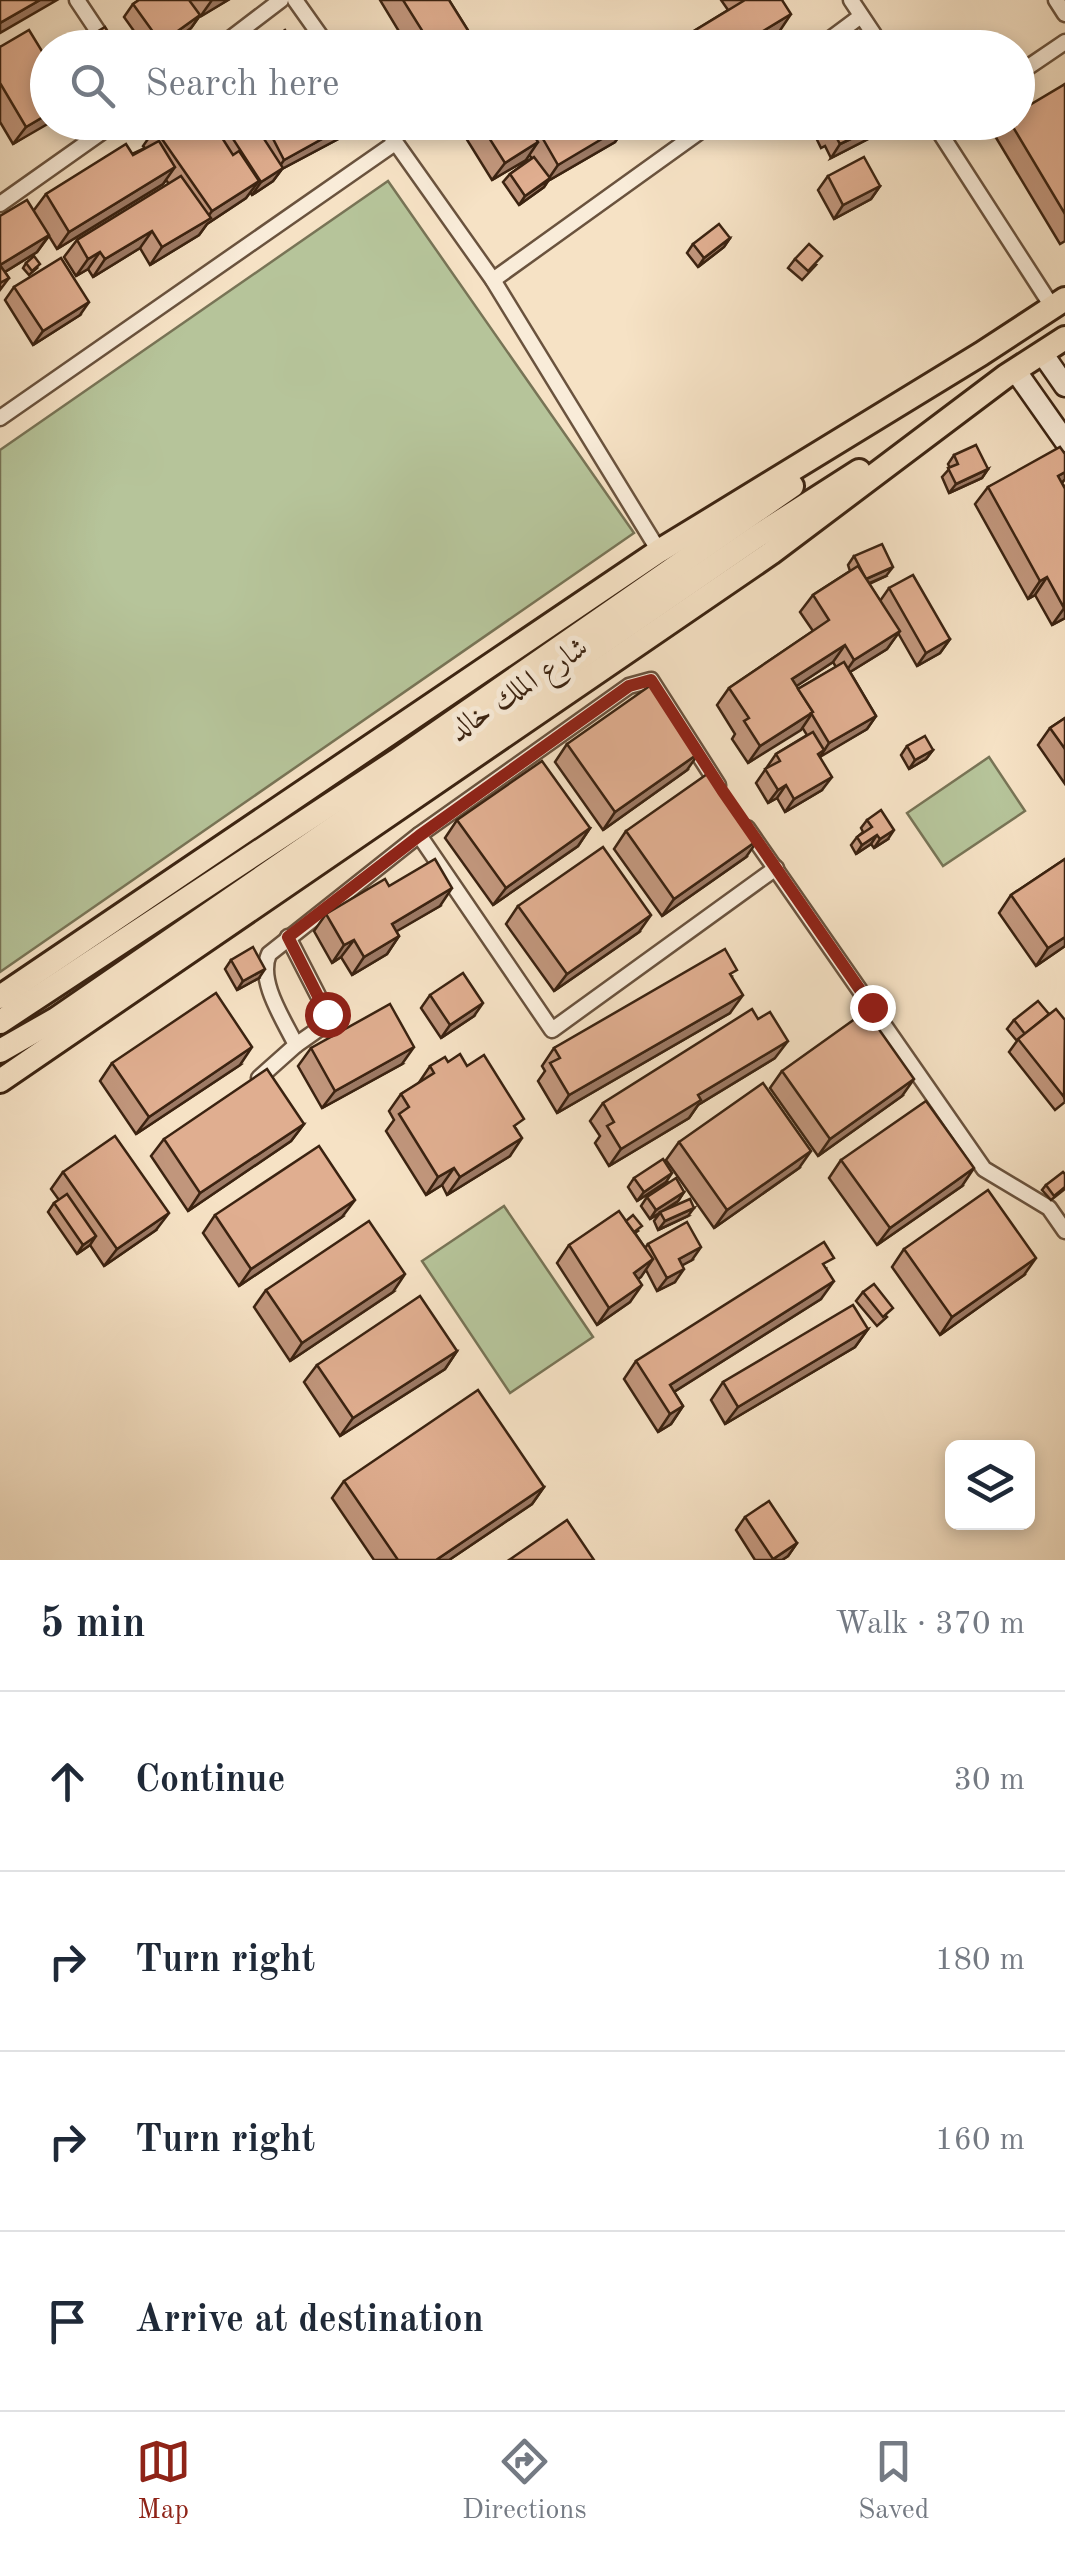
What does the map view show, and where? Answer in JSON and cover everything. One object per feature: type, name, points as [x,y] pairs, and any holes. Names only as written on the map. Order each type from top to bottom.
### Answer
[{"type":"main road","name":"شارع الملك خالد","points":[[0,996],[660,551],[1059,304]]},
{"type":"main road","name":"شارع الملك خالد","points":[[0,1081],[772,554],[1011,373],[1065,338]]},
{"type":"main road","points":[[0,1051],[56,1020],[982,354]]},
{"type":"main road","points":[[0,1022],[401,769],[1011,373]]},
{"type":"main road","points":[[0,1070],[34,1058]]},
{"type":"street","points":[[77,0],[97,30]]},
{"type":"street","points":[[242,30],[281,0]]},
{"type":"street","points":[[295,0],[316,30]]},
{"type":"street","points":[[851,0],[871,30]]},
{"type":"street","points":[[1056,0],[1065,14]]},
{"type":"street","points":[[843,30],[862,16]]},
{"type":"street","points":[[1035,62],[1065,42]]},
{"type":"street","points":[[0,182],[5,200],[90,140]]},
{"type":"street","points":[[493,280],[688,140]]},
{"type":"street","points":[[949,140],[1059,304]]},
{"type":"street","points":[[0,418],[395,142],[493,280],[660,551]]},
{"type":"street","points":[[1042,353],[1065,386]]},
{"type":"street","points":[[1011,373],[1065,441]]},
{"type":"street","points":[[296,1046],[266,978],[264,965],[269,954],[419,836],[629,686],[651,680],[732,806]]},
{"type":"street","points":[[743,822],[984,1169],[1049,1208],[1065,1231]]},
{"type":"street","points":[[419,836],[552,1030],[776,868]]},
{"type":"street","points":[[259,1078],[322,1026],[327,1014],[288,937]]},
{"type":"green space","points":[[388,181],[634,533],[0,972],[0,450]]},
{"type":"green space","points":[[989,757],[1025,811],[943,866],[907,813]]},
{"type":"green space","points":[[504,1206],[593,1337],[510,1393],[422,1261]]},
{"type":"building","points":[[0,0],[40,0],[0,23]]},
{"type":"building","points":[[139,0],[189,0],[200,15],[179,30],[152,30],[133,4]]},
{"type":"building","points":[[403,0],[449,0],[468,30],[422,30]]},
{"type":"building","points":[[745,0],[782,0],[791,14],[765,30],[696,30]]},
{"type":"building","points":[[30,32],[30,125],[26,127],[0,83],[0,47]]},
{"type":"building","points":[[1065,84],[1065,214],[1021,140],[1035,140],[1035,102]]},
{"type":"building","points":[[163,140],[223,140],[233,155],[239,151],[259,181],[212,211]]},
{"type":"building","points":[[234,140],[265,140],[283,168],[261,182]]},
{"type":"building","points":[[274,140],[320,140],[284,160]]},
{"type":"building","points":[[490,140],[537,140],[538,142],[505,163]]},
{"type":"building","points":[[544,140],[600,140],[558,165]]},
{"type":"building","points":[[159,141],[175,167],[69,232],[46,194],[126,144],[133,155]]},
{"type":"building","points":[[534,157],[550,178],[525,196],[510,174]]},
{"type":"building","points":[[864,157],[880,186],[843,205],[828,176]]},
{"type":"building","points":[[181,176],[211,218],[162,247],[152,231],[105,259],[100,252],[88,259],[77,240]]},
{"type":"building","points":[[27,200],[49,235],[0,265],[0,216]]},
{"type":"building","points":[[719,224],[730,238],[704,258],[693,244]]},
{"type":"building","points":[[809,244],[822,256],[808,271],[795,259]]},
{"type":"building","points":[[34,256],[40,264],[32,271],[26,263]]},
{"type":"building","points":[[61,258],[89,302],[43,331],[14,287]]},
{"type":"building","points":[[0,265],[9,278],[0,283]]},
{"type":"building","points":[[976,445],[988,469],[956,484],[948,468],[958,464],[954,455]]},
{"type":"building","points":[[1060,447],[1065,454],[1065,472],[1058,476],[1065,486],[1064,608],[1047,577],[1040,581],[988,487]]},
{"type":"building","points":[[882,544],[893,567],[866,579],[854,556]]},
{"type":"building","points":[[858,566],[900,631],[854,660],[845,645],[792,679],[813,712],[760,746],[744,721],[749,718],[729,688],[829,620],[813,595]]},
{"type":"building","points":[[913,575],[950,639],[926,653],[889,588]]},
{"type":"building","points":[[844,662],[876,716],[829,743],[798,689]]},
{"type":"building","points":[[651,685],[699,753],[615,812],[567,744]]},
{"type":"building","points":[[1065,718],[1065,749],[1050,728]]},
{"type":"building","points":[[813,732],[824,750],[818,754],[832,777],[794,799],[786,785],[778,790],[765,769],[780,761],[776,754]]},
{"type":"building","points":[[925,736],[933,750],[915,760],[907,746]]},
{"type":"building","points":[[542,761],[590,828],[506,888],[457,820]]},
{"type":"building","points":[[710,772],[758,840],[674,899],[626,831]]},
{"type":"building","points":[[881,810],[894,830],[862,845],[857,837],[872,827],[867,820]]},
{"type":"building","points":[[603,847],[651,915],[567,974],[518,906]]},
{"type":"building","points":[[435,859],[452,888],[392,924],[399,936],[364,957],[354,940],[344,945],[326,914],[385,879],[389,886]]},
{"type":"building","points":[[1065,859],[1065,937],[1048,948],[1011,895]]},
{"type":"building","points":[[253,947],[265,969],[243,981],[231,960]]},
{"type":"building","points":[[725,949],[737,970],[730,974],[743,995],[569,1095],[550,1063],[560,1058],[554,1048]]},
{"type":"building","points":[[463,973],[483,1003],[450,1025],[430,995]]},
{"type":"building","points":[[216,993],[252,1047],[149,1117],[112,1063]]},
{"type":"building","points":[[1038,1001],[1049,1014],[1025,1034],[1014,1020]]},
{"type":"building","points":[[390,1004],[414,1047],[335,1091],[311,1048]]},
{"type":"building","points":[[752,1009],[758,1019],[770,1012],[788,1041],[698,1095],[701,1100],[621,1149],[607,1126],[614,1122],[603,1103]]},
{"type":"building","points":[[1056,1009],[1065,1020],[1064,1097],[1018,1039]]},
{"type":"building","points":[[866,1011],[914,1079],[830,1139],[782,1071]]},
{"type":"building","points":[[460,1054],[467,1066],[484,1055],[524,1119],[514,1126],[522,1138],[460,1177],[454,1168],[438,1177],[399,1114],[409,1107],[401,1094],[434,1073],[430,1066]]},
{"type":"building","points":[[267,1069],[304,1124],[200,1193],[164,1139]]},
{"type":"building","points":[[763,1083],[811,1151],[727,1210],[679,1142]]},
{"type":"building","points":[[926,1101],[974,1168],[890,1228],[841,1160]]},
{"type":"building","points":[[115,1136],[169,1213],[117,1249],[63,1172]]},
{"type":"building","points":[[319,1146],[355,1200],[251,1269],[215,1215]]},
{"type":"building","points":[[663,1159],[672,1173],[644,1192],[634,1178]]},
{"type":"building","points":[[1063,1172],[1065,1187],[1054,1196],[1046,1185]]},
{"type":"building","points":[[676,1178],[684,1192],[656,1210],[647,1197]]},
{"type":"building","points":[[988,1190],[1036,1258],[952,1317],[904,1249]]},
{"type":"building","points":[[67,1194],[96,1236],[83,1245],[54,1203]]},
{"type":"building","points":[[690,1199],[694,1208],[665,1221],[660,1212]]},
{"type":"building","points":[[619,1211],[653,1259],[634,1273],[642,1285],[609,1308],[569,1245]]},
{"type":"building","points":[[633,1215],[642,1226],[634,1232],[626,1221]]},
{"type":"building","points":[[369,1221],[405,1274],[302,1343],[266,1290]]},
{"type":"building","points":[[687,1222],[701,1247],[679,1259],[684,1269],[667,1278],[648,1244]]},
{"type":"building","points":[[824,1242],[834,1258],[823,1264],[834,1281],[670,1385],[683,1406],[670,1414],[636,1361]]},
{"type":"building","points":[[874,1284],[893,1308],[883,1317],[863,1292]]},
{"type":"building","points":[[420,1296],[457,1351],[353,1418],[317,1365]]},
{"type":"building","points":[[853,1305],[868,1329],[738,1407],[723,1382]]},
{"type":"building","points":[[478,1390],[544,1487],[436,1560],[398,1560],[344,1481]]},
{"type":"building","points":[[769,1501],[797,1543],[773,1559],[745,1517]]},
{"type":"building","points":[[567,1520],[594,1560],[509,1560]]},
{"type":"route","points":[[327,1014],[288,937],[419,836],[629,686],[651,680],[872,1007]]}]
